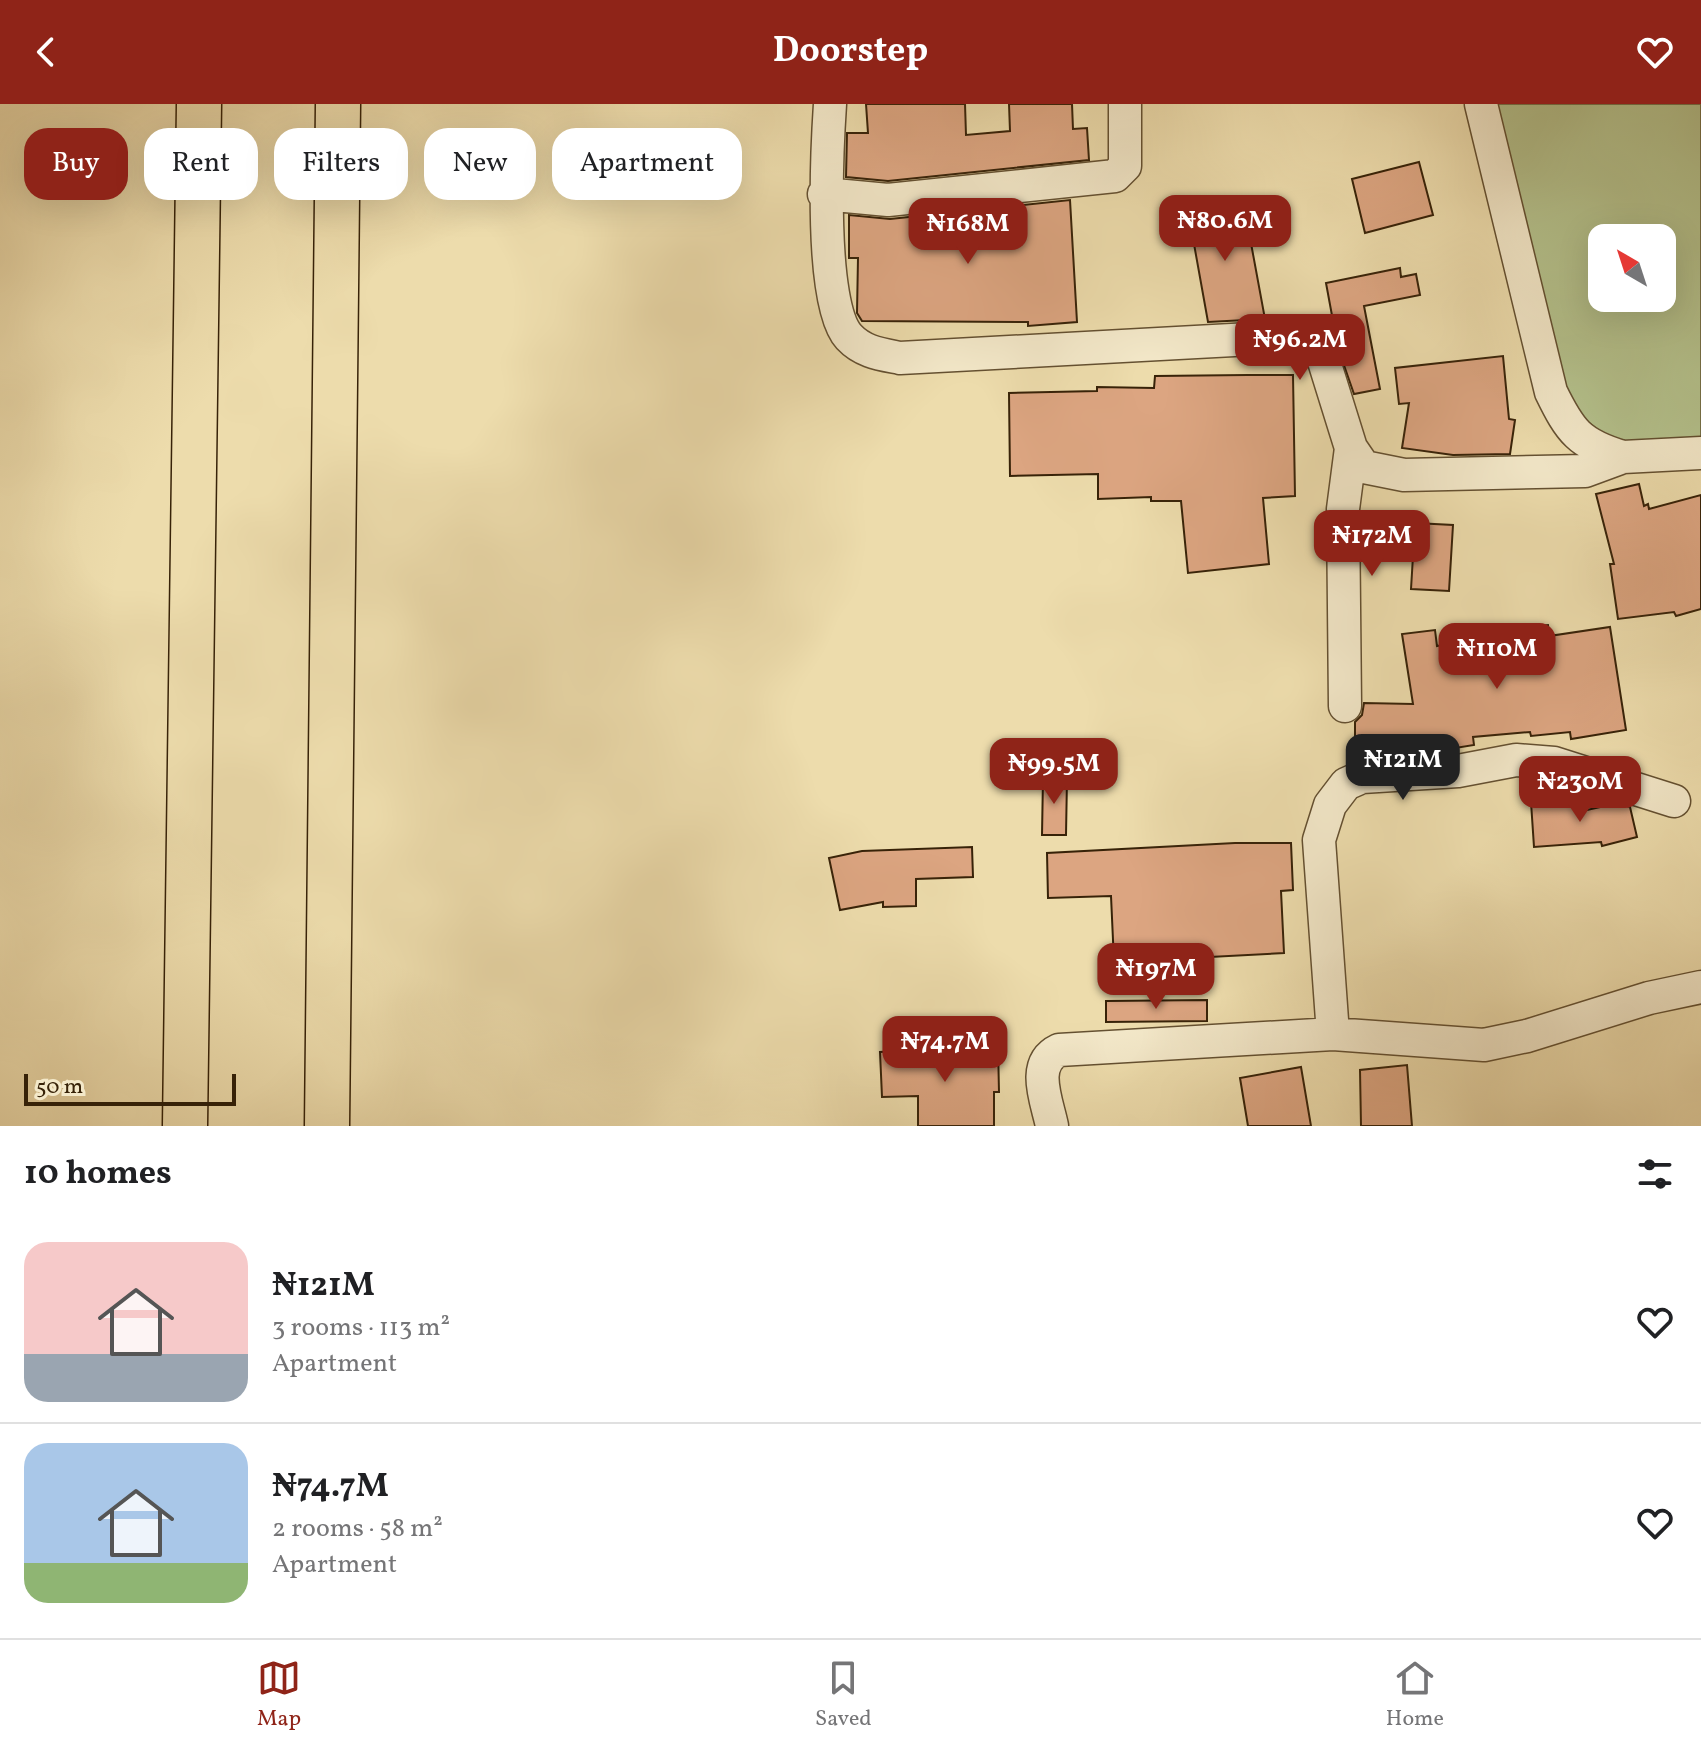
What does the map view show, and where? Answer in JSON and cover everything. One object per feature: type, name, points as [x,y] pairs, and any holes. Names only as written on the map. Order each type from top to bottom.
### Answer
[{"type":"highway","points":[[185,1126],[199,104]]},
{"type":"highway","points":[[327,1126],[338,104]]},
{"type":"street","points":[[830,104],[824,194],[836,312],[848,336],[870,352],[900,358],[1288,337],[1306,342],[1323,358],[1351,448],[1364,467],[1404,475],[1585,471],[1623,457],[1701,453]]},
{"type":"street","points":[[824,194],[888,200],[1115,176],[1125,166],[1125,104]]},
{"type":"street","points":[[1481,104],[1551,392],[1568,426],[1592,448],[1623,457]]},
{"type":"street","points":[[1345,706],[1343,509],[1351,448]]},
{"type":"street","points":[[1333,1034],[1319,840],[1330,805],[1346,784],[1362,777],[1458,771],[1516,760],[1554,763],[1674,801]]},
{"type":"street","points":[[1052,1126],[1041,1068],[1046,1058],[1059,1050],[1333,1034],[1484,1045],[1527,1036],[1649,998],[1701,987]]},
{"type":"green space","points":[[1492,104],[1701,104],[1701,437],[1652,445],[1610,440],[1576,412],[1557,365]]},
{"type":"building","points":[[866,104],[965,104],[966,135],[1010,131],[1009,104],[1072,104],[1073,129],[1087,128],[1089,160],[888,181],[846,177],[847,133],[868,133]]},
{"type":"building","points":[[1419,162],[1433,215],[1365,233],[1352,179]]},
{"type":"building","points":[[1230,197],[1235,229],[1248,227],[1265,319],[1208,322],[1187,205]]},
{"type":"building","points":[[1070,200],[1077,322],[1028,326],[1028,322],[862,321],[857,313],[858,258],[849,258],[849,215],[890,219]]},
{"type":"building","points":[[1400,268],[1401,277],[1416,274],[1420,295],[1364,306],[1380,389],[1354,394],[1338,348],[1326,283]]},
{"type":"building","points":[[1503,356],[1509,419],[1515,420],[1510,454],[1453,455],[1402,448],[1409,403],[1399,404],[1395,368]]},
{"type":"building","points":[[1293,375],[1295,496],[1263,498],[1269,564],[1188,573],[1181,501],[1151,501],[1151,497],[1098,499],[1098,474],[1010,476],[1009,393],[1097,391],[1097,387],[1154,388],[1155,376]]},
{"type":"building","points":[[1639,484],[1644,506],[1648,504],[1649,509],[1701,495],[1701,609],[1676,616],[1674,612],[1618,619],[1610,564],[1614,564],[1596,494]]},
{"type":"building","points":[[1415,523],[1453,525],[1449,591],[1411,589]]},
{"type":"building","points":[[1548,625],[1549,636],[1610,627],[1626,730],[1571,739],[1570,732],[1473,737],[1474,745],[1412,755],[1355,756],[1355,722],[1362,715],[1364,703],[1413,704],[1402,634],[1435,630],[1437,646],[1484,638],[1484,631]]},
{"type":"building","points":[[1043,778],[1067,778],[1066,835],[1042,835]]},
{"type":"building","points":[[1577,798],[1578,812],[1618,803],[1630,807],[1637,837],[1602,846],[1601,842],[1534,847],[1531,802]]},
{"type":"building","points":[[1291,843],[1293,890],[1281,891],[1284,953],[1114,962],[1111,896],[1048,898],[1047,853]]},
{"type":"building","points":[[972,847],[973,877],[916,879],[916,906],[883,907],[883,902],[840,910],[829,858],[862,851]]},
{"type":"building","points":[[1207,1000],[1207,1021],[1106,1022],[1106,1001]]},
{"type":"building","points":[[998,1046],[999,1092],[994,1092],[994,1126],[918,1126],[918,1096],[882,1097],[880,1052]]},
{"type":"building","points":[[1407,1065],[1412,1126],[1361,1126],[1360,1070]]},
{"type":"building","points":[[1301,1067],[1311,1126],[1248,1126],[1240,1078]]}]
